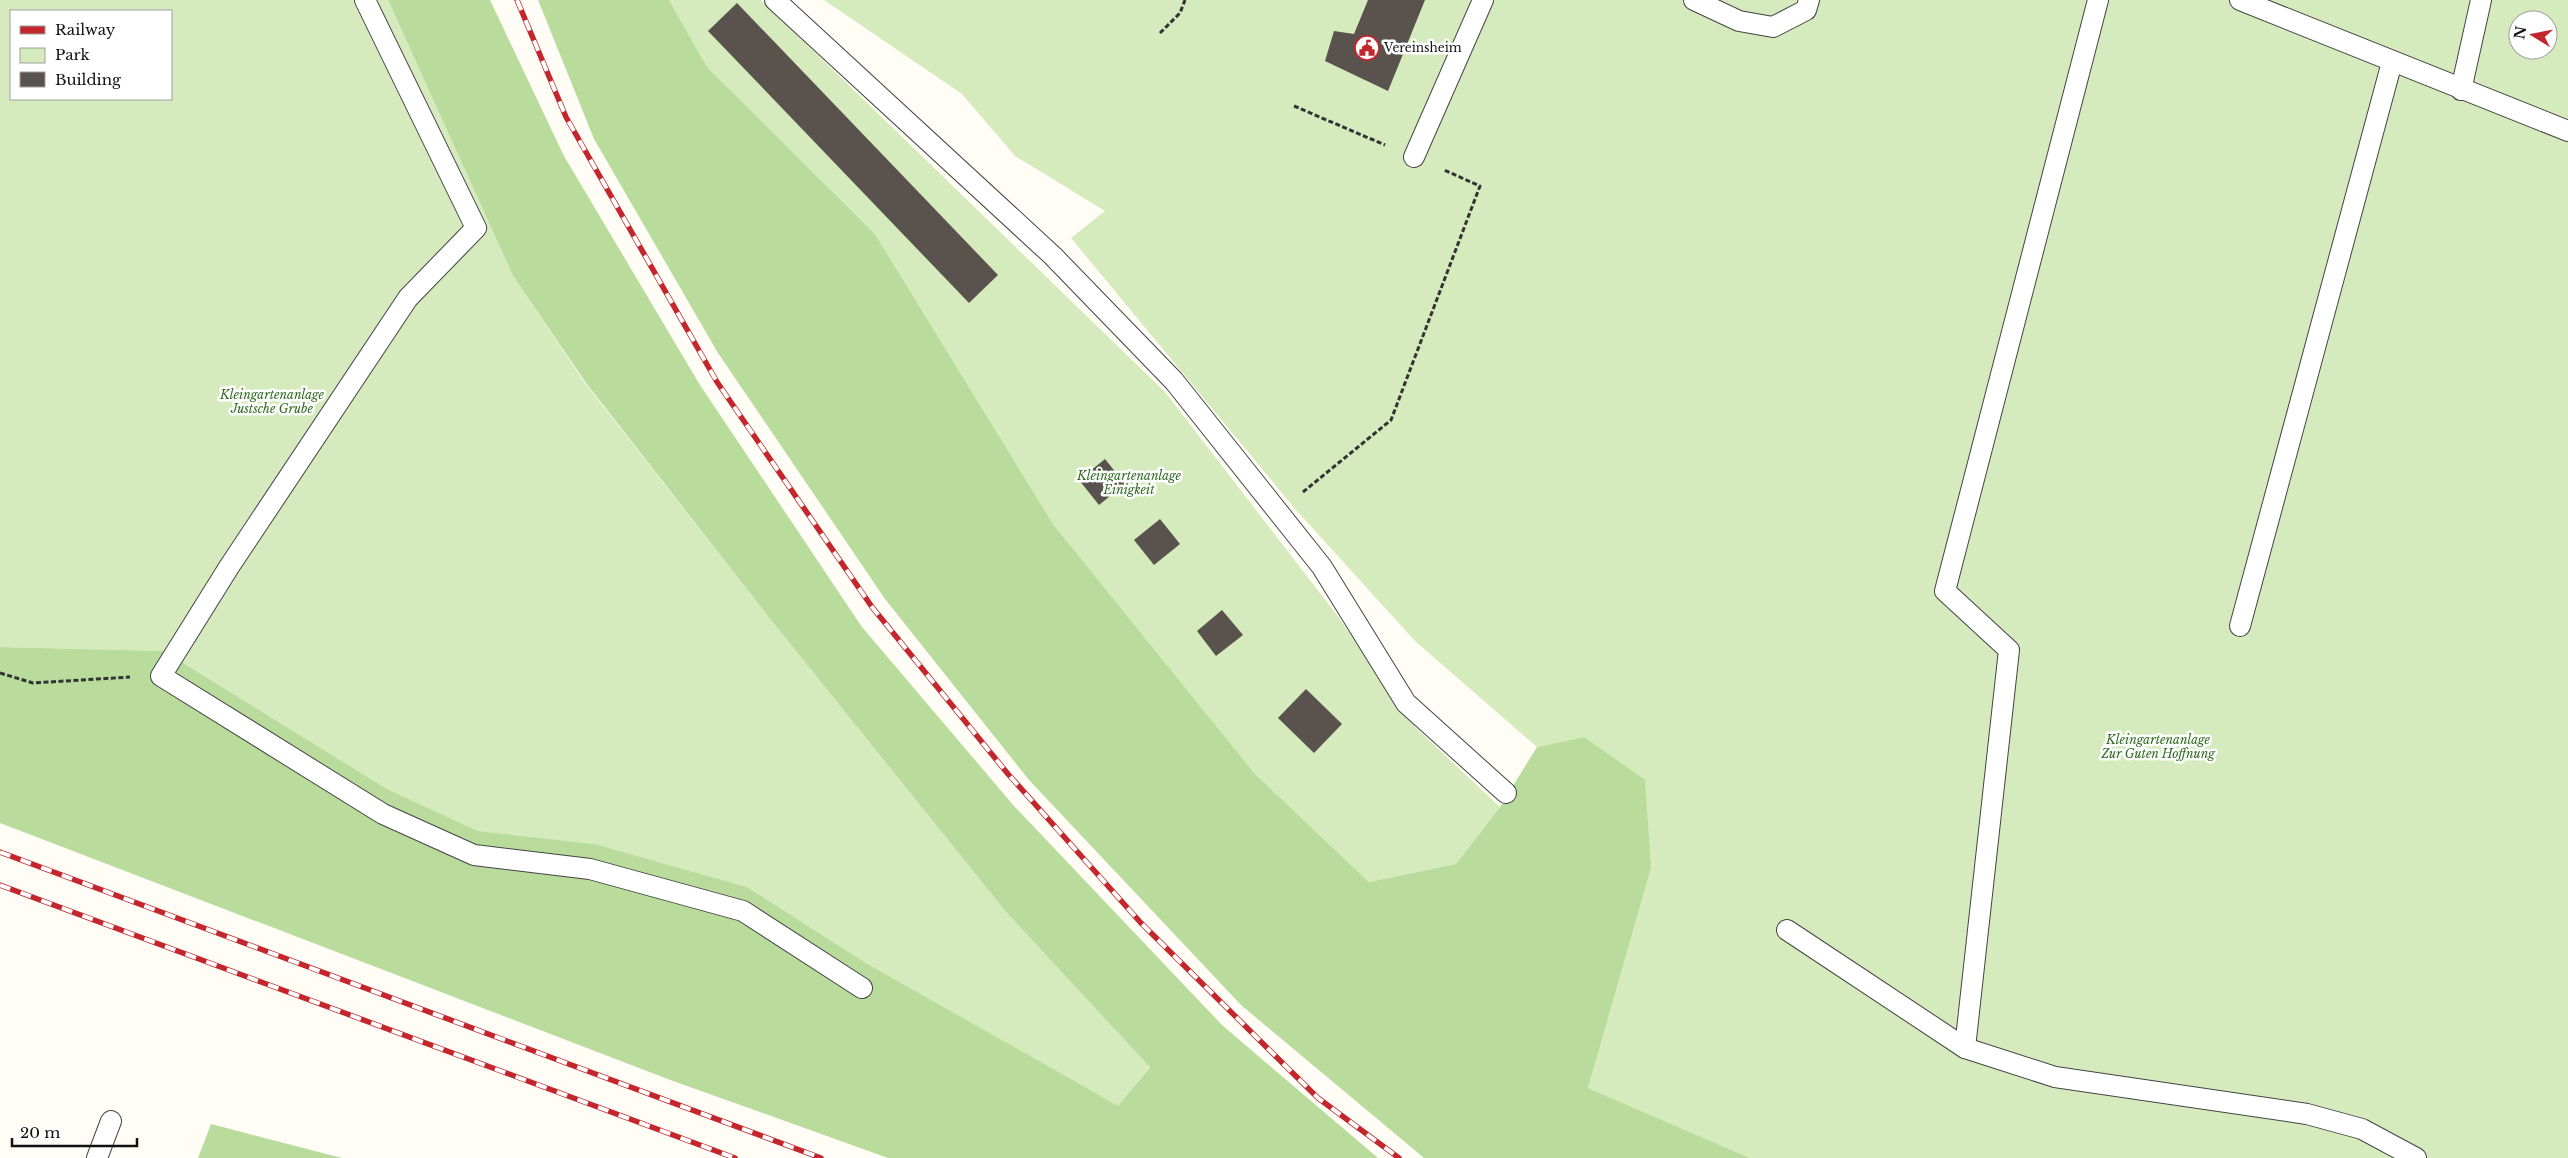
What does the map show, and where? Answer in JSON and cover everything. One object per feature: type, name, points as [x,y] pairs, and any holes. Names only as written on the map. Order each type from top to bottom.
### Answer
[{"type":"lane","points":[[365,0],[476,228],[408,298],[229,567],[161,676],[383,814],[474,855],[590,869],[743,911],[862,988]]},
{"type":"lane","points":[[775,0],[1053,256],[1174,381],[1322,567],[1406,703],[1506,793]]},
{"type":"lane","points":[[1414,157],[1482,0]]},
{"type":"lane","points":[[1694,0],[1739,21],[1773,26],[1806,10],[1809,0]]},
{"type":"lane","points":[[1965,1048],[2009,650],[1945,591],[2098,0]]},
{"type":"lane","points":[[2240,0],[2461,90],[2568,131]]},
{"type":"lane","points":[[2461,90],[2482,0]]},
{"type":"lane","points":[[2240,626],[2392,62]]},
{"type":"lane","points":[[1787,930],[1965,1048],[2055,1077],[2307,1114],[2362,1129],[2416,1158]]},
{"type":"lane","points":[[97,1158],[111,1121]]},
{"type":"path","points":[[1160,33],[1180,13],[1185,0]]},
{"type":"path","points":[[1279,512],[1391,420],[1480,186]]},
{"type":"path","points":[[0,673],[33,683],[161,676]]},
{"type":"green space","name":"Kleingartenanlage Justsche Grube","points":[[0,0],[388,0],[513,276],[585,383],[771,620],[1006,912],[1150,1066],[1118,1107],[866,963],[747,887],[595,844],[478,831],[387,789],[164,651],[0,647]]},
{"type":"green space","points":[[388,0],[490,0],[564,156],[700,385],[862,627],[1014,806],[1222,1025],[1378,1158],[888,1158],[673,1081],[0,823],[0,647],[164,651],[387,789],[478,831],[595,844],[747,887],[866,963],[1118,1106],[1150,1067],[1006,912],[771,620],[586,383],[513,276]]},
{"type":"green space","points":[[538,0],[669,0],[707,67],[875,234],[1053,524],[1255,774],[1369,882],[1456,864],[1500,807],[1537,747],[1584,737],[1645,780],[1651,868],[1588,1088],[1750,1158],[1424,1158],[1241,1005],[1029,780],[885,599],[718,353],[594,139]]},
{"type":"green space","name":"Kleingartenanlage Einigkeit","points":[[669,0],[761,0],[1165,392],[1337,615],[1416,728],[1500,807],[1456,864],[1369,882],[1255,774],[1053,524],[875,234],[707,67]]},
{"type":"green space","name":"Kleingartenanlage Zur Guten Hoffnung","points":[[824,0],[2568,0],[2568,1158],[1750,1158],[1588,1088],[1651,868],[1584,737],[1537,747],[1415,641],[1296,510],[1071,238],[1105,211],[1015,156],[962,94]]},
{"type":"green space","points":[[211,1124],[342,1158],[198,1158]]},
{"type":"building","name":"Vereinsheim","points":[[1368,0],[1425,0],[1388,91],[1325,61],[1334,31],[1354,34]]},
{"type":"building","points":[[737,3],[998,275],[969,303],[708,31]]},
{"type":"building","points":[[1105,459],[1125,484],[1099,505],[1079,480]]},
{"type":"building","points":[[1160,519],[1180,544],[1154,565],[1134,540]]},
{"type":"building","points":[[1222,610],[1243,635],[1216,656],[1197,631]]},
{"type":"building","points":[[1306,689],[1342,724],[1314,753],[1278,718]]},
{"type":"railway","points":[[517,0],[566,117],[717,382],[872,607],[1008,774],[1141,923],[1318,1098],[1399,1158]]},
{"type":"railway","points":[[0,852],[821,1158]]},
{"type":"railway","points":[[0,885],[735,1158]]},
{"type":"place","name":"Vereinsheim","points":[[1367,48]]}]
